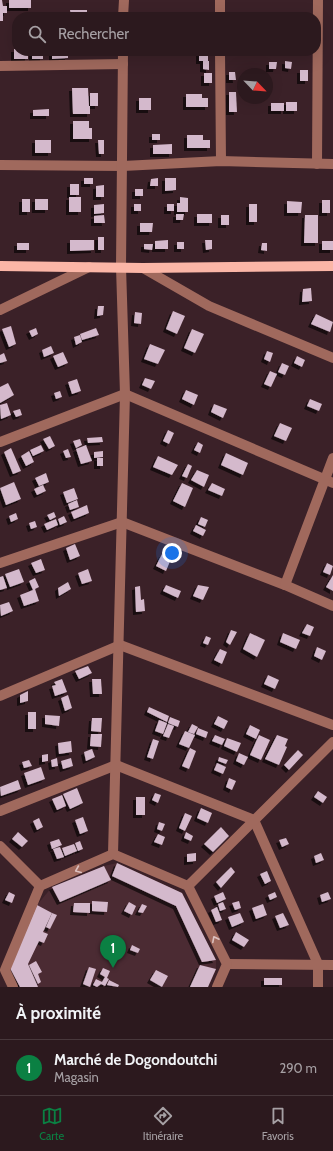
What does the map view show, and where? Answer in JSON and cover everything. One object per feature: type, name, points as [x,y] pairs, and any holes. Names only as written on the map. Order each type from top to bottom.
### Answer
[{"type":"main road","points":[[0,266],[143,268],[333,266]]},
{"type":"street","points":[[124,0],[124,12]]},
{"type":"street","points":[[220,0],[220,12]]},
{"type":"street","points":[[318,0],[318,12]]},
{"type":"street","points":[[113,854],[120,645],[125,394],[121,267],[123,56]]},
{"type":"street","points":[[220,56],[221,161]]},
{"type":"street","points":[[317,164],[318,56]]},
{"type":"street","points":[[0,66],[123,64]]},
{"type":"street","points":[[0,165],[123,166],[221,161],[333,164]]},
{"type":"street","points":[[0,310],[89,267]]},
{"type":"street","points":[[143,268],[209,306],[333,358]]},
{"type":"street","points":[[0,442],[125,394],[329,481]]},
{"type":"street","points":[[285,585],[329,481],[333,458]]},
{"type":"street","points":[[0,563],[122,522],[285,585],[333,606]]},
{"type":"street","points":[[0,696],[120,645],[333,725]]},
{"type":"street","points":[[188,886],[333,742]]},
{"type":"street","points":[[0,811],[116,765],[254,820],[318,964],[318,987]]},
{"type":"street","points":[[0,846],[40,886]]},
{"type":"street","points":[[13,987],[2,970],[40,886],[113,854],[188,886],[227,964]]},
{"type":"street","points":[[227,964],[333,964]]},
{"type":"street","points":[[217,987],[227,964]]},
{"type":"shaded area","points":[[117,863],[182,893],[216,960],[216,969],[208,987],[20,987],[10,968],[37,905],[52,887],[104,866]]},
{"type":"building","points":[[0,0],[2,0],[3,6],[7,6],[7,13],[3,13],[3,21],[0,21]]},
{"type":"building","points":[[9,0],[31,0],[31,8],[9,8]]},
{"type":"building","points":[[70,10],[87,10],[87,12],[70,12]]},
{"type":"building","points":[[14,56],[28,56],[28,59],[14,59]]},
{"type":"building","points":[[32,56],[43,56],[43,59],[32,59]]},
{"type":"building","points":[[52,56],[68,56],[68,58],[52,59]]},
{"type":"building","points":[[199,56],[208,56],[208,61],[199,61]]},
{"type":"building","points":[[203,61],[209,61],[209,70],[203,69]]},
{"type":"building","points":[[285,61],[292,62],[291,69],[285,68]]},
{"type":"building","points":[[269,62],[277,62],[276,69],[269,68]]},
{"type":"building","points":[[300,70],[308,70],[308,81],[300,81]]},
{"type":"building","points":[[229,72],[235,72],[236,80],[229,80]]},
{"type":"building","points":[[204,73],[212,73],[212,83],[204,83]]},
{"type":"building","points":[[72,88],[88,88],[90,114],[73,114]]},
{"type":"building","points":[[229,92],[236,92],[237,112],[229,112]]},
{"type":"building","points":[[90,93],[98,93],[98,106],[90,106]]},
{"type":"building","points":[[186,94],[202,94],[202,98],[208,98],[208,107],[186,107]]},
{"type":"building","points":[[139,98],[151,98],[151,110],[139,110]]},
{"type":"building","points":[[286,102],[297,102],[297,111],[286,111]]},
{"type":"building","points":[[284,103],[284,111],[271,111],[271,104]]},
{"type":"building","points":[[49,109],[49,116],[33,116],[33,110]]},
{"type":"building","points":[[73,121],[89,121],[89,128],[92,128],[92,139],[73,139]]},
{"type":"building","points":[[152,134],[160,134],[160,140],[152,140]]},
{"type":"building","points":[[187,135],[203,135],[203,140],[210,140],[210,148],[187,148]]},
{"type":"building","points":[[35,140],[51,140],[51,153],[35,153]]},
{"type":"building","points":[[98,140],[104,140],[104,154],[99,154]]},
{"type":"building","points":[[172,144],[172,154],[153,154],[153,145]]},
{"type":"building","points":[[84,178],[93,178],[93,184],[84,184]]},
{"type":"building","points":[[158,178],[158,186],[150,186],[151,179]]},
{"type":"building","points":[[165,178],[176,178],[176,190],[165,191]]},
{"type":"building","points":[[70,184],[79,184],[79,195],[70,195]]},
{"type":"building","points":[[104,185],[104,197],[96,197],[96,186]]},
{"type":"building","points":[[135,189],[143,189],[143,196],[135,196]]},
{"type":"building","points":[[69,197],[81,197],[81,212],[69,212]]},
{"type":"building","points":[[180,197],[188,198],[188,212],[177,212],[177,203],[180,203]]},
{"type":"building","points":[[22,199],[30,199],[30,212],[22,212]]},
{"type":"building","points":[[35,199],[48,199],[48,210],[35,210]]},
{"type":"building","points":[[322,200],[330,200],[330,213],[322,213]]},
{"type":"building","points":[[287,201],[302,202],[301,213],[287,213]]},
{"type":"building","points":[[104,204],[104,213],[94,214],[94,205]]},
{"type":"building","points":[[134,204],[141,204],[141,211],[134,211]]},
{"type":"building","points":[[167,204],[174,204],[174,211],[167,211]]},
{"type":"building","points":[[249,204],[257,204],[257,222],[249,222]]},
{"type":"building","points":[[176,214],[184,214],[183,220],[176,220]]},
{"type":"building","points":[[197,214],[212,214],[212,223],[197,223]]},
{"type":"building","points":[[104,215],[105,223],[94,223],[94,216]]},
{"type":"building","points":[[221,215],[229,215],[229,225],[221,225]]},
{"type":"building","points":[[305,215],[318,215],[318,243],[304,243]]},
{"type":"building","points":[[140,223],[153,223],[152,232],[140,232]]},
{"type":"building","points":[[98,237],[104,237],[104,250],[98,250]]},
{"type":"building","points":[[70,240],[94,240],[94,250],[70,251]]},
{"type":"building","points":[[168,240],[168,249],[155,249],[155,241]]},
{"type":"building","points":[[205,240],[212,240],[212,249],[206,250]]},
{"type":"building","points":[[322,241],[333,241],[333,250],[322,250]]},
{"type":"building","points":[[177,242],[184,242],[184,249],[177,249]]},
{"type":"building","points":[[17,243],[29,243],[29,250],[17,250]]},
{"type":"building","points":[[262,243],[267,243],[267,251],[261,250]]},
{"type":"building","points":[[144,244],[153,244],[152,250],[144,249]]},
{"type":"building","points":[[311,288],[312,301],[302,302],[303,289]]},
{"type":"building","points":[[98,306],[104,306],[103,315],[97,316]]},
{"type":"building","points":[[173,311],[185,316],[177,334],[166,329]]},
{"type":"building","points":[[135,312],[142,313],[141,324],[134,323]]},
{"type":"building","points":[[316,314],[333,322],[330,332],[311,324]]},
{"type":"building","points":[[11,326],[16,344],[9,347],[2,329]]},
{"type":"building","points":[[36,328],[38,334],[32,337],[29,331]]},
{"type":"building","points":[[96,328],[99,335],[82,340],[80,334]]},
{"type":"building","points":[[192,329],[204,334],[195,353],[184,348]]},
{"type":"building","points":[[80,335],[82,342],[76,345],[74,337]]},
{"type":"building","points":[[150,344],[165,350],[158,364],[144,359]]},
{"type":"building","points":[[51,346],[54,353],[44,357],[42,350]]},
{"type":"building","points":[[267,351],[273,353],[270,362],[264,359]]},
{"type":"building","points":[[63,352],[68,363],[58,367],[53,356]]},
{"type":"building","points":[[4,353],[7,361],[0,363],[0,355]]},
{"type":"building","points":[[297,356],[305,360],[302,367],[294,363]]},
{"type":"building","points":[[282,363],[289,366],[285,375],[278,372]]},
{"type":"building","points":[[270,371],[277,374],[271,387],[264,384]]},
{"type":"building","points":[[145,378],[155,381],[151,389],[142,385]]},
{"type":"building","points":[[77,379],[81,391],[72,394],[68,382]]},
{"type":"building","points":[[8,383],[14,395],[0,403],[0,387]]},
{"type":"building","points":[[186,390],[198,395],[194,405],[182,399]]},
{"type":"building","points":[[60,391],[62,397],[56,399],[54,393]]},
{"type":"building","points":[[310,399],[322,404],[319,411],[307,406]]},
{"type":"building","points":[[7,403],[11,415],[1,419],[0,405]]},
{"type":"building","points":[[214,404],[227,409],[223,418],[211,412]]},
{"type":"building","points":[[20,409],[22,415],[16,417],[13,411]]},
{"type":"building","points":[[280,423],[292,428],[286,441],[274,436]]},
{"type":"building","points":[[168,430],[174,433],[169,444],[163,441]]},
{"type":"building","points":[[50,436],[55,446],[49,449],[43,439]]},
{"type":"building","points":[[102,437],[103,442],[88,443],[87,438]]},
{"type":"building","points":[[80,439],[82,445],[76,448],[73,441]]},
{"type":"building","points":[[198,442],[203,445],[200,453],[194,450]]},
{"type":"building","points":[[41,445],[44,451],[33,456],[30,450]]},
{"type":"building","points":[[86,445],[92,461],[81,464],[76,449]]},
{"type":"building","points":[[11,448],[21,471],[13,474],[4,452]]},
{"type":"building","points":[[68,449],[71,457],[66,458],[63,451]]},
{"type":"building","points":[[29,451],[34,462],[26,466],[21,456]]},
{"type":"building","points":[[103,451],[103,457],[94,458],[94,452]]},
{"type":"building","points":[[226,453],[248,463],[243,475],[221,465]]},
{"type":"building","points":[[158,456],[178,465],[172,475],[153,467]]},
{"type":"building","points":[[97,458],[103,458],[103,466],[97,466]]},
{"type":"building","points":[[188,464],[192,466],[187,478],[182,476]]},
{"type":"building","points":[[197,470],[209,475],[204,487],[191,480]]},
{"type":"building","points":[[46,473],[49,482],[39,486],[35,478]]},
{"type":"building","points":[[14,482],[21,499],[6,505],[0,488]]},
{"type":"building","points":[[182,483],[193,488],[185,507],[173,501]]},
{"type":"building","points":[[212,483],[225,489],[222,496],[208,490]]},
{"type":"building","points":[[43,485],[46,491],[37,495],[34,489]]},
{"type":"building","points":[[74,488],[78,499],[67,503],[63,492]]},
{"type":"building","points":[[77,500],[79,507],[70,510],[68,504]]},
{"type":"building","points":[[87,505],[89,513],[74,519],[71,512]]},
{"type":"building","points":[[54,512],[56,517],[50,520],[47,515]]},
{"type":"building","points":[[16,513],[18,519],[11,522],[9,516]]},
{"type":"building","points":[[64,516],[67,522],[60,525],[58,519]]},
{"type":"building","points":[[201,517],[208,520],[205,527],[198,524]]},
{"type":"building","points":[[56,519],[58,525],[47,530],[44,524]]},
{"type":"building","points":[[35,521],[37,527],[31,529],[29,523]]},
{"type":"building","points":[[196,525],[206,530],[203,536],[193,531]]},
{"type":"building","points":[[75,544],[80,556],[70,560],[66,548]]},
{"type":"building","points":[[162,554],[171,559],[166,571],[156,566]]},
{"type":"building","points":[[41,559],[45,570],[36,573],[31,563]]},
{"type":"building","points":[[327,563],[333,566],[330,575],[323,572]]},
{"type":"building","points":[[19,569],[24,582],[10,587],[5,574]]},
{"type":"building","points":[[88,569],[92,581],[82,584],[78,573]]},
{"type":"building","points":[[333,575],[333,591],[326,587]]},
{"type":"building","points":[[3,576],[7,588],[0,590],[0,577]]},
{"type":"building","points":[[35,578],[39,587],[35,589],[39,601],[24,606],[20,595],[33,590],[29,581]]},
{"type":"building","points":[[68,582],[71,589],[59,596],[58,588]]},
{"type":"building","points":[[166,585],[181,591],[178,598],[163,591]]},
{"type":"building","points":[[198,585],[209,587],[203,600],[193,596]]},
{"type":"building","points":[[140,586],[141,600],[144,599],[145,611],[136,612],[135,587]]},
{"type":"building","points":[[9,602],[13,611],[1,616],[0,605]]},
{"type":"building","points":[[307,624],[314,627],[310,636],[302,633]]},
{"type":"building","points":[[231,630],[237,632],[230,645],[226,642]]},
{"type":"building","points":[[250,633],[265,640],[257,657],[243,649]]},
{"type":"building","points":[[283,633],[300,640],[296,649],[280,642]]},
{"type":"building","points":[[206,636],[211,638],[208,645],[203,643]]},
{"type":"building","points":[[317,647],[326,651],[322,660],[314,656]]},
{"type":"building","points":[[220,649],[227,652],[222,664],[214,660]]},
{"type":"building","points":[[88,666],[92,673],[79,679],[75,671]]},
{"type":"building","points":[[268,675],[279,680],[275,689],[264,684]]},
{"type":"building","points":[[62,679],[67,692],[55,696],[52,686],[56,685],[54,682]]},
{"type":"building","points":[[92,679],[101,679],[102,694],[93,694]]},
{"type":"building","points":[[28,691],[28,701],[20,703],[20,695]]},
{"type":"building","points":[[68,695],[72,708],[65,711],[61,698]]},
{"type":"building","points":[[149,707],[169,716],[167,722],[147,712]]},
{"type":"building","points":[[28,712],[36,712],[36,729],[28,729]]},
{"type":"building","points":[[45,715],[60,716],[59,726],[45,724]]},
{"type":"building","points":[[218,716],[228,721],[224,729],[214,724]]},
{"type":"building","points":[[170,717],[180,721],[178,727],[168,723]]},
{"type":"building","points":[[92,718],[102,718],[101,732],[91,731]]},
{"type":"building","points":[[159,720],[167,723],[163,734],[155,731]]},
{"type":"building","points":[[168,724],[174,726],[169,738],[163,736]]},
{"type":"building","points":[[192,724],[198,727],[194,734],[188,732]]},
{"type":"building","points":[[250,725],[260,730],[256,739],[246,734]]},
{"type":"building","points":[[198,728],[208,732],[206,738],[196,734]]},
{"type":"building","points":[[185,731],[195,735],[189,748],[179,744]]},
{"type":"building","points":[[91,734],[102,734],[101,747],[90,746]]},
{"type":"building","points":[[215,735],[225,739],[222,745],[212,741]]},
{"type":"building","points":[[259,735],[270,740],[261,760],[250,755]]},
{"type":"building","points":[[277,735],[288,739],[285,746],[287,747],[279,765],[265,759]]},
{"type":"building","points":[[227,738],[241,743],[237,752],[224,746]]},
{"type":"building","points":[[153,739],[159,741],[153,759],[147,757]]},
{"type":"building","points":[[71,741],[72,752],[59,754],[58,743]]},
{"type":"building","points":[[190,748],[196,751],[189,769],[182,766]]},
{"type":"building","points":[[92,749],[95,757],[86,761],[84,752]]},
{"type":"building","points":[[298,750],[303,755],[289,770],[284,765]]},
{"type":"building","points":[[239,753],[248,757],[244,765],[236,761]]},
{"type":"building","points":[[48,754],[48,761],[42,762],[42,755]]},
{"type":"building","points":[[219,757],[228,760],[226,764],[218,761]]},
{"type":"building","points":[[57,758],[58,766],[52,767],[51,760]]},
{"type":"building","points":[[71,758],[73,766],[63,769],[61,761]]},
{"type":"building","points":[[29,760],[32,766],[24,768],[22,762]]},
{"type":"building","points":[[217,763],[226,767],[223,774],[214,770]]},
{"type":"building","points":[[41,767],[45,779],[28,785],[24,773]]},
{"type":"building","points":[[229,778],[236,781],[232,790],[226,787]]},
{"type":"building","points":[[18,780],[21,789],[1,796],[0,787]]},
{"type":"building","points":[[77,788],[83,803],[70,809],[63,794]]},
{"type":"building","points":[[318,791],[327,797],[323,803],[314,797]]},
{"type":"building","points":[[155,793],[161,795],[158,803],[152,800]]},
{"type":"building","points":[[62,795],[66,806],[57,810],[52,799]]},
{"type":"building","points":[[136,797],[145,797],[145,815],[136,815]]},
{"type":"building","points":[[201,808],[212,813],[208,823],[197,818]]},
{"type":"building","points":[[185,813],[192,816],[185,831],[179,828]]},
{"type":"building","points":[[83,817],[88,831],[80,834],[75,820]]},
{"type":"building","points":[[39,818],[43,827],[37,830],[33,821]]},
{"type":"building","points":[[159,822],[165,824],[162,831],[157,829]]},
{"type":"building","points":[[221,827],[229,836],[213,852],[204,844]]},
{"type":"building","points":[[18,832],[28,841],[22,847],[12,839]]},
{"type":"building","points":[[186,832],[193,836],[191,841],[184,838]]},
{"type":"building","points":[[158,834],[165,837],[162,845],[154,842]]},
{"type":"building","points":[[286,838],[289,844],[282,847],[279,840]]},
{"type":"building","points":[[59,839],[62,845],[52,849],[50,842]]},
{"type":"building","points":[[80,841],[83,849],[78,851],[75,843]]},
{"type":"building","points":[[74,844],[77,851],[65,856],[62,848]]},
{"type":"building","points":[[60,847],[64,857],[57,859],[53,849]]},
{"type":"building","points":[[196,853],[196,861],[187,862],[187,854]]},
{"type":"building","points":[[321,853],[324,860],[316,863],[314,856]]},
{"type":"building","points":[[117,863],[182,893],[216,960],[202,962],[176,906],[112,876]]},
{"type":"building","points":[[104,866],[111,880],[60,902],[52,887]]},
{"type":"building","points":[[231,867],[235,872],[221,888],[216,882]]},
{"type":"building","points":[[267,871],[271,881],[265,884],[260,874]]},
{"type":"building","points":[[9,892],[15,895],[12,903],[5,900]]},
{"type":"building","points":[[223,892],[226,899],[217,903],[214,896]]},
{"type":"building","points":[[275,892],[277,897],[270,900],[268,895]]},
{"type":"building","points":[[328,892],[331,899],[322,902],[320,895]]},
{"type":"building","points":[[92,901],[108,902],[107,912],[92,911]]},
{"type":"building","points":[[239,901],[241,908],[235,910],[232,903]]},
{"type":"building","points":[[129,902],[136,906],[132,915],[124,911]]},
{"type":"building","points":[[223,902],[226,909],[220,911],[218,904]]},
{"type":"building","points":[[74,903],[90,903],[90,913],[73,912]]},
{"type":"building","points":[[142,904],[147,906],[143,913],[138,912]]},
{"type":"building","points":[[263,904],[267,915],[256,919],[252,908]]},
{"type":"building","points":[[37,905],[52,913],[43,932],[48,934],[44,943],[39,941],[28,964],[38,987],[20,987],[10,968]]},
{"type":"building","points":[[217,907],[222,920],[216,922],[211,910]]},
{"type":"building","points":[[52,913],[57,915],[50,929],[46,927]]},
{"type":"building","points":[[240,913],[244,922],[232,927],[228,917]]},
{"type":"building","points":[[283,913],[289,925],[280,928],[275,916]]},
{"type":"building","points":[[236,932],[249,940],[244,947],[232,940]]},
{"type":"building","points":[[132,945],[140,949],[138,953],[130,950]]},
{"type":"building","points":[[36,961],[42,972],[38,974],[41,982],[38,984],[29,965]]},
{"type":"building","points":[[200,965],[216,969],[208,987],[190,987]]},
{"type":"building","points":[[89,967],[96,969],[90,987],[83,984]]},
{"type":"building","points":[[103,968],[110,971],[107,978],[109,979],[105,986],[101,984],[97,987],[93,985],[96,979],[102,982],[105,977],[100,974]]},
{"type":"building","points":[[156,970],[168,976],[162,987],[150,980]]},
{"type":"building","points":[[264,978],[282,978],[282,985],[264,985]]},
{"type":"building","points":[[109,980],[119,985],[118,987],[107,985]]},
{"type":"place","name":"Marché de Dogondoutchi","points":[[113,968]]}]
